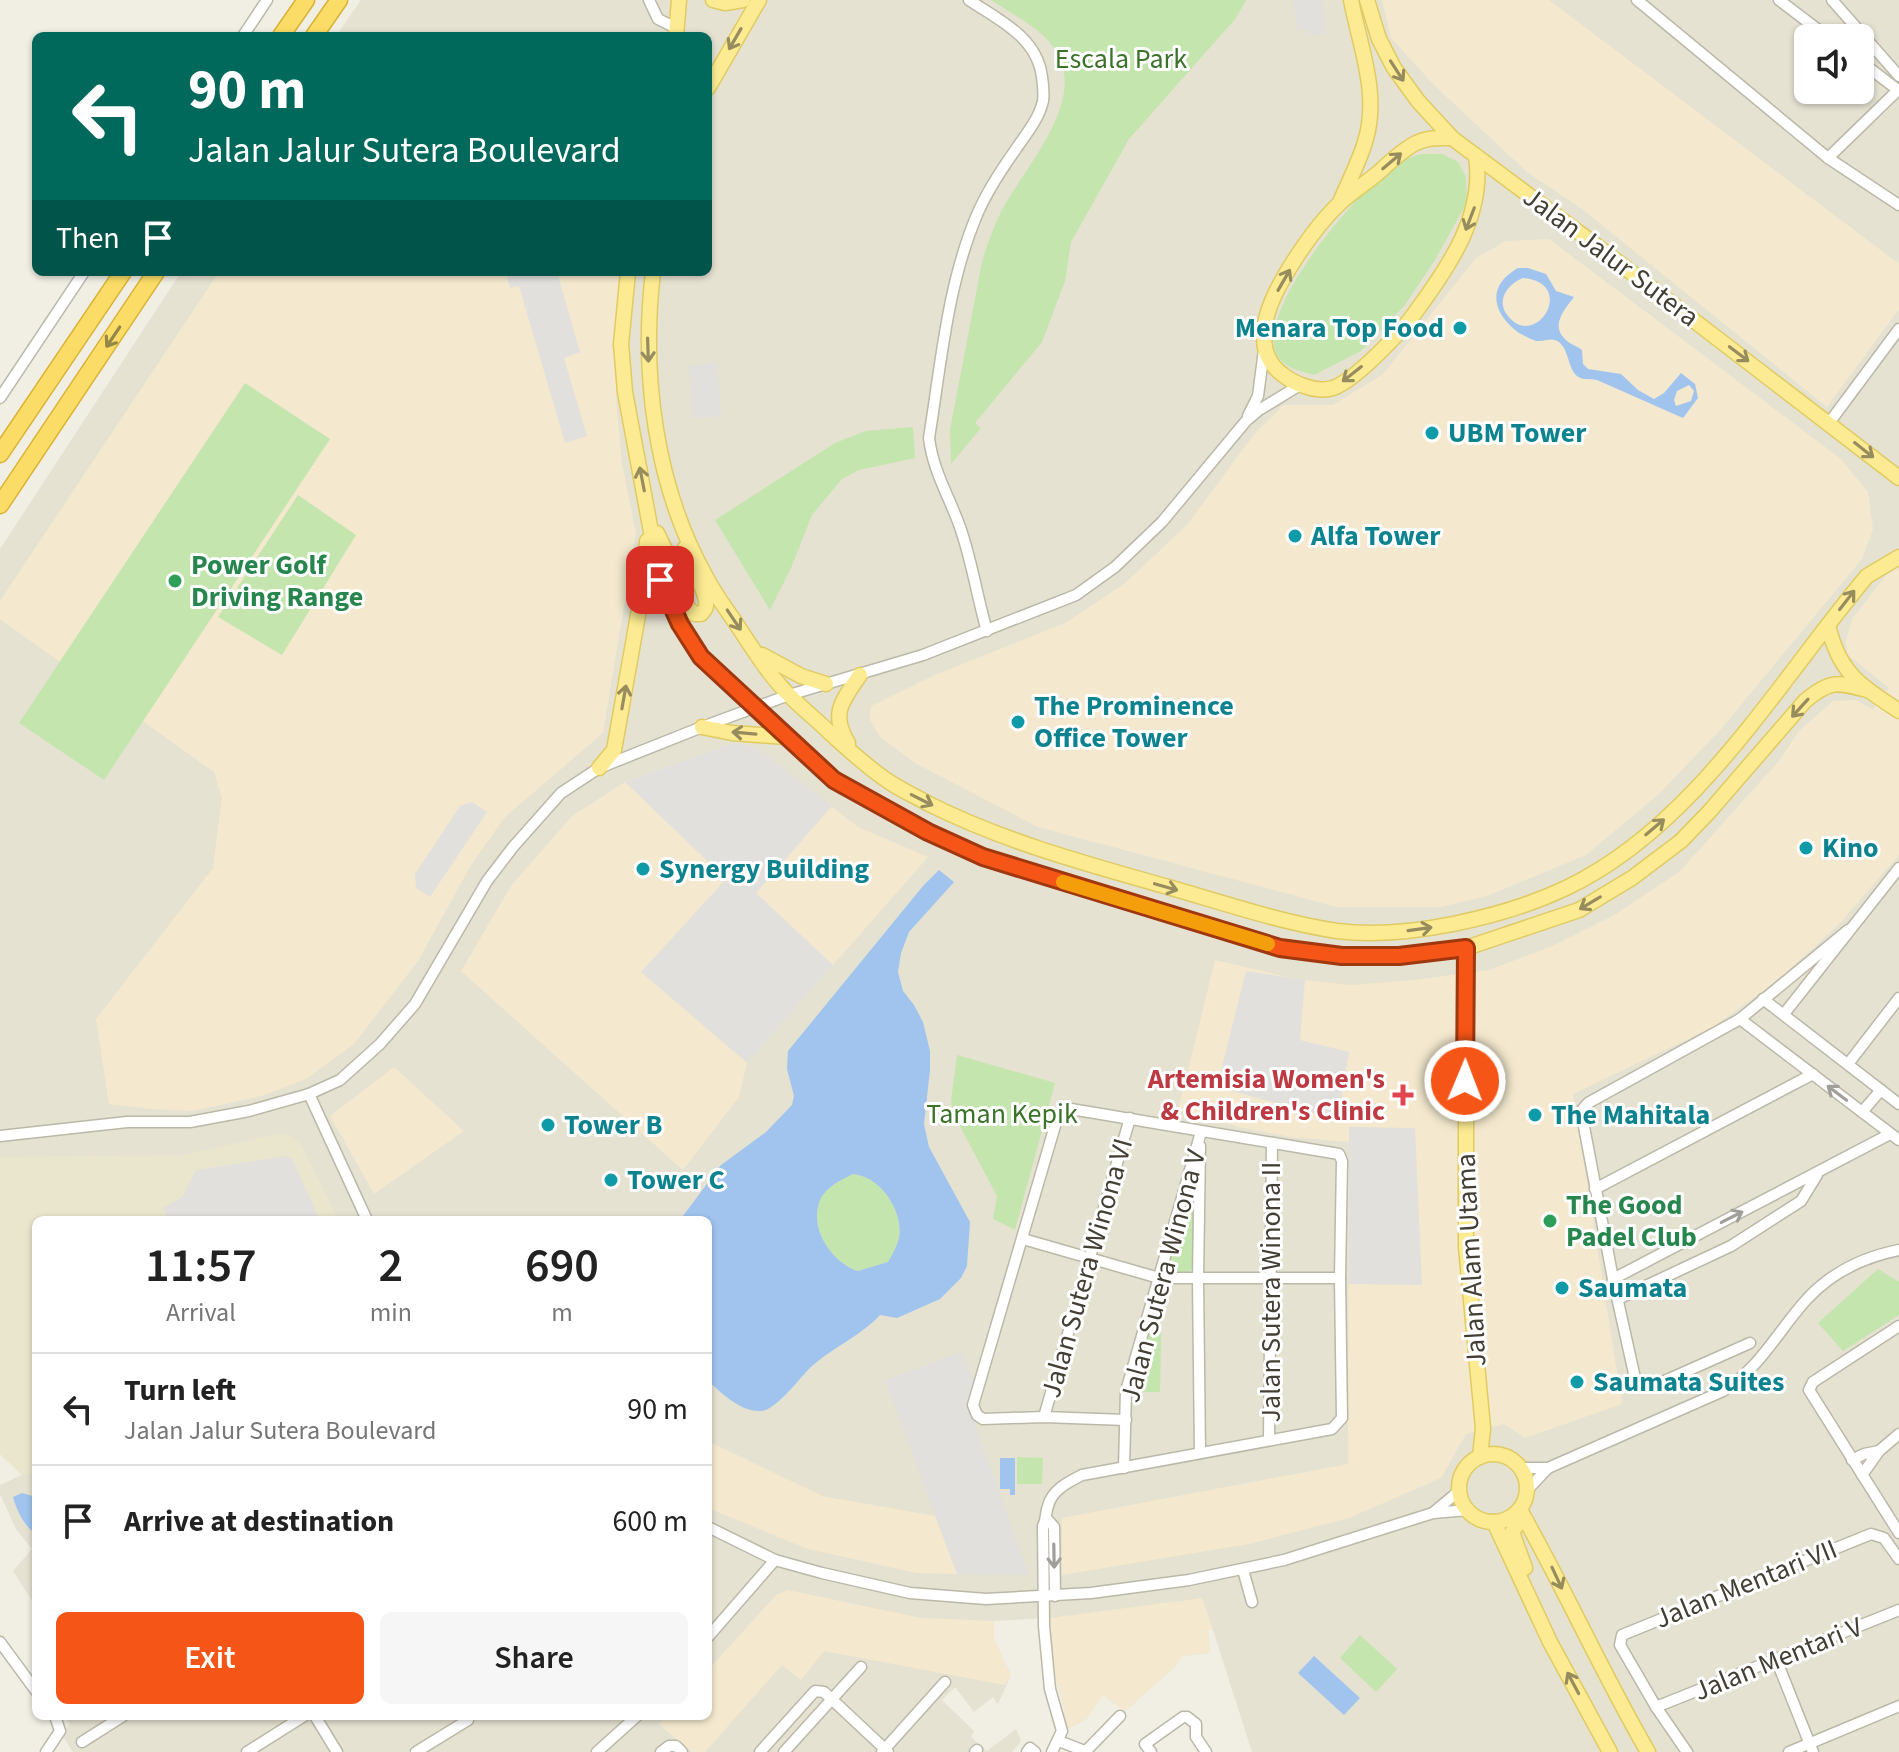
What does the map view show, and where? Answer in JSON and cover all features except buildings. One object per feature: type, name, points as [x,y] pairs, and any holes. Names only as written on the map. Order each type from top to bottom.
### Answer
[{"type":"highway","points":[[284,32],[306,0]]},
{"type":"highway","points":[[317,32],[339,0]]},
{"type":"highway","points":[[0,454],[120,276]]},
{"type":"highway","points":[[0,505],[153,276]]},
{"type":"main road","points":[[676,32],[679,0]]},
{"type":"main road","points":[[713,0],[725,3],[743,0]]},
{"type":"main road","points":[[712,81],[759,0]]},
{"type":"main road","points":[[1340,203],[1366,141],[1371,95],[1351,0]]},
{"type":"main road","name":"Jalan Jalur Sutera","points":[[1367,0],[1379,39],[1394,68],[1418,101],[1452,138],[1899,478]]},
{"type":"main road","points":[[1452,138],[1428,138],[1418,142],[1340,203],[1305,245],[1272,300],[1264,328],[1265,349],[1271,364],[1282,375],[1300,385],[1332,388],[1378,352],[1409,321],[1442,276],[1466,230],[1475,205],[1479,179],[1476,156]]},
{"type":"main road","points":[[627,276],[622,356],[625,392],[660,580],[680,624],[701,657],[834,780],[928,832],[983,857],[1280,948],[1342,956],[1399,956],[1466,948],[1579,910],[1632,878],[1690,831],[1805,701],[1820,689],[1837,682],[1867,690]]},
{"type":"main road","points":[[648,515],[673,566],[683,599],[689,609],[701,614],[706,601],[690,566],[655,425],[647,344],[653,276]]},
{"type":"main road","points":[[675,508],[705,576],[755,651],[789,695],[892,785],[997,835],[1290,922],[1342,932],[1397,932],[1457,922],[1566,888],[1616,859],[1663,821],[1706,779],[1867,576],[1899,557]]},
{"type":"main road","points":[[599,768],[614,750],[645,576],[648,515]]},
{"type":"main road","points":[[1828,625],[1834,650],[1847,670],[1867,690],[1899,711]]},
{"type":"main road","points":[[755,651],[801,676],[826,684]]},
{"type":"main road","points":[[857,757],[839,728],[839,707],[860,675]]},
{"type":"main road","points":[[702,727],[732,733],[786,737]]},
{"type":"main road","name":"Jalan Alam Utama","points":[[1466,948],[1466,1247],[1483,1428],[1480,1457]]},
{"type":"main road","name":"Jalan Alam Utama","points":[[1483,1428],[1502,1455]]},
{"type":"main road","points":[[1523,1516],[1494,1522],[1475,1517],[1459,1491],[1461,1477],[1469,1465],[1480,1457],[1502,1455],[1522,1468],[1527,1490],[1523,1516],[1512,1532],[1530,1581],[1529,1599]]},
{"type":"main road","points":[[1523,1516],[1648,1752]]},
{"type":"main road","points":[[1494,1522],[1529,1599],[1610,1752]]},
{"type":"street","points":[[246,32],[267,0]]},
{"type":"street","points":[[649,0],[658,19],[676,32]]},
{"type":"street","points":[[969,0],[1018,32],[1034,51],[1042,73],[1043,100],[1035,122],[994,182],[964,250],[952,292],[929,438],[939,481],[961,530],[987,631]]},
{"type":"street","points":[[1779,0],[1811,24]]},
{"type":"street","points":[[1832,0],[1899,76]]},
{"type":"street","points":[[1643,2],[1828,158],[1899,205]]},
{"type":"street","points":[[1828,158],[1898,90],[1874,72]]},
{"type":"street","points":[[0,398],[81,276]]},
{"type":"street","points":[[1829,423],[1899,329]]},
{"type":"street","points":[[1246,421],[1258,396],[1265,349]]},
{"type":"street","points":[[0,1136],[127,1122],[190,1122],[249,1111],[309,1094],[340,1080],[380,1044],[415,1004],[487,881],[561,793],[599,768],[702,727],[789,695],[860,675],[987,631],[1076,595],[1115,567],[1171,512],[1246,421],[1300,385]]},
{"type":"street","points":[[1784,1014],[1898,869]]},
{"type":"street","points":[[1750,1343],[1651,1387],[1635,1378],[1581,1117],[1583,1107],[1740,1019],[1848,930]]},
{"type":"street","points":[[1848,1064],[1899,998]]},
{"type":"street","points":[[1763,999],[1899,1104]]},
{"type":"street","points":[[1613,1279],[1818,1173],[1895,1137],[1740,1019]]},
{"type":"street","points":[[1595,1189],[1813,1074]]},
{"type":"street","points":[[1862,1112],[1881,1090]]},
{"type":"street","points":[[309,1094],[365,1216]]},
{"type":"street","points":[[1052,1752],[1062,1731],[1050,1689],[1054,1527],[1047,1519],[1048,1506],[1064,1484],[1082,1475],[1332,1429],[1342,1418],[1342,1161],[1339,1154],[1071,1109],[1057,1119],[973,1405],[977,1415],[983,1419],[1044,1417],[1126,1420]]},
{"type":"street","name":"Jalan Sutera Winona VI","points":[[1044,1417],[1130,1118]]},
{"type":"street","points":[[1200,1453],[1198,1280],[1201,1132]]},
{"type":"street","name":"Jalan Sutera Winona V","points":[[1124,1468],[1126,1391],[1201,1132]]},
{"type":"street","name":"Jalan Sutera Winona II","points":[[1269,1440],[1272,1143]]},
{"type":"street","points":[[1618,1299],[1731,1246],[1801,1201],[1818,1173]]},
{"type":"street","points":[[1023,1239],[1159,1278],[1340,1278]]},
{"type":"street","points":[[1527,1490],[1548,1468],[1723,1391],[1741,1380],[1760,1361],[1808,1298],[1849,1266],[1872,1255],[1899,1250]]},
{"type":"street","points":[[1899,1326],[1813,1382],[1809,1390],[1899,1533]]},
{"type":"street","points":[[1862,1475],[1879,1451],[1899,1434]]},
{"type":"street","points":[[1852,1460],[1879,1451]]},
{"type":"street","points":[[1522,1468],[1548,1468]]},
{"type":"street","points":[[1433,1513],[1459,1491]]},
{"type":"street","points":[[712,1529],[775,1560],[931,1596],[986,1599],[1135,1589],[1243,1570],[1433,1513],[1468,1510]]},
{"type":"street","name":"Jalan Mentari VII","points":[[1656,1707],[1620,1645],[1622,1635],[1871,1534],[1881,1536],[1899,1559]]},
{"type":"street","points":[[712,1632],[775,1560]]},
{"type":"street","points":[[1243,1570],[1252,1602]]},
{"type":"street","name":"Jalan Mentari V","points":[[1656,1707],[1899,1610]]},
{"type":"street","points":[[1,1645],[32,1686]]},
{"type":"street","points":[[1776,1659],[1811,1748]]},
{"type":"street","points":[[784,1752],[861,1667]]},
{"type":"street","points":[[760,1752],[815,1691],[824,1692],[885,1751],[945,1682]]},
{"type":"street","points":[[1789,1752],[1811,1748],[1899,1706]]},
{"type":"street","points":[[1656,1707],[1687,1752]]},
{"type":"street","points":[[1059,1741],[1086,1752],[1120,1716]]},
{"type":"street","points":[[1151,1752],[1145,1744],[1187,1717],[1196,1724],[1196,1737],[1206,1752]]},
{"type":"street","points":[[46,1752],[60,1731],[56,1720]]},
{"type":"street","points":[[82,1742],[117,1720]]},
{"type":"street","points":[[247,1752],[298,1720]]},
{"type":"street","points":[[317,1720],[337,1752]]},
{"type":"street","points":[[416,1752],[468,1720]]},
{"type":"street","points":[[597,1752],[633,1720]]},
{"type":"street","points":[[662,1751],[676,1746],[682,1752]]},
{"type":"street","points":[[1027,1752],[1030,1748],[1035,1752]]},
{"type":"shaded area","points":[[361,0],[1899,0],[1899,1752],[1252,1752],[1213,1630],[1208,1630],[1210,1653],[1182,1656],[1176,1666],[1125,1711],[1103,1695],[1086,1719],[1066,1730],[1064,1707],[1055,1677],[1049,1618],[994,1621],[994,1639],[1011,1675],[998,1704],[993,1697],[974,1712],[955,1687],[942,1700],[974,1731],[971,1737],[987,1751],[1016,1729],[1021,1741],[1012,1752],[73,1752],[61,1734],[70,1724],[67,1720],[712,1720],[712,1216],[32,1216],[32,1549],[16,1529],[0,1494],[0,1485],[22,1475],[0,1454],[0,549],[178,276],[712,276],[712,32],[339,32]]},
{"type":"shaded area","points":[[1293,0],[1322,0],[1326,34],[1309,35],[1308,29],[1297,30]]},
{"type":"shaded area","points":[[1382,0],[1549,0],[1899,264],[1899,309],[1827,407],[1582,209],[1527,172],[1435,86],[1391,38]]},
{"type":"shaded area","points":[[1549,239],[1841,459],[1868,492],[1873,529],[1862,559],[1721,729],[1659,794],[1586,855],[1487,896],[1441,907],[1337,907],[1038,827],[915,763],[880,737],[870,720],[871,706],[935,675],[1065,623],[1124,584],[1187,525],[1255,433],[1284,405],[1333,405],[1383,374],[1476,258],[1506,241]]},
{"type":"shaded area","points":[[216,276],[620,276],[616,400],[622,464],[636,533],[603,733],[505,817],[471,865],[418,961],[354,1044],[306,1079],[262,1096],[193,1111],[109,1104],[96,1019],[213,868],[222,798],[214,772],[0,619],[0,601]]},
{"type":"shaded area","points":[[507,276],[558,276],[580,352],[564,358],[587,436],[565,443],[519,286],[510,288]]},
{"type":"shaded area","points":[[717,363],[721,416],[693,418],[689,365]]},
{"type":"shaded area","points":[[1899,562],[1899,855],[1839,924],[1778,980],[1713,1027],[1573,1094],[1622,1404],[1525,1438],[1504,1424],[1466,1434],[1441,1478],[1349,1518],[1249,1544],[1062,1575],[1062,1518],[1348,1464],[1349,1142],[1291,1137],[1178,1111],[1215,960],[1296,979],[1351,985],[1414,980],[1489,970],[1552,946],[1613,916],[1679,872],[1778,762],[1799,731],[1833,701],[1856,700],[1873,710],[1889,688],[1847,654],[1846,641],[1852,619]]},
{"type":"shaded area","points":[[736,742],[756,748],[858,827],[928,857],[747,1063],[739,1097],[683,1170],[461,971],[511,886],[572,816],[625,782]]},
{"type":"shaded area","points":[[736,742],[756,748],[832,806],[756,893],[833,965],[747,1063],[641,972],[726,879],[625,782]]},
{"type":"shaded area","points":[[472,802],[487,812],[430,897],[416,888],[415,874],[460,806]]},
{"type":"shaded area","points":[[1246,971],[1305,980],[1300,1040],[1349,1052],[1338,1120],[1217,1087]]},
{"type":"shaded area","points":[[394,1067],[464,1131],[374,1194],[330,1116]]},
{"type":"shaded area","points":[[1349,1127],[1415,1128],[1422,1285],[1349,1284]]},
{"type":"shaded area","points":[[285,1134],[300,1143],[336,1216],[32,1216],[32,1474],[22,1475],[0,1454],[0,1157],[184,1155]]},
{"type":"shaded area","points":[[287,1156],[292,1159],[318,1216],[167,1216],[163,1208],[182,1197],[196,1170]]},
{"type":"shaded area","points":[[961,1352],[975,1381],[968,1405],[1029,1575],[957,1574],[885,1380]]},
{"type":"shaded area","points":[[712,1443],[822,1496],[935,1516],[957,1574],[916,1573],[808,1549],[712,1510]]},
{"type":"shaded area","points":[[32,1549],[32,1601],[13,1571]]},
{"type":"shaded area","points":[[788,1590],[921,1618],[994,1621],[994,1639],[1011,1675],[1005,1685],[824,1651],[801,1680],[782,1665],[705,1752],[692,1752],[659,1724],[662,1720],[712,1720],[712,1666],[776,1595]]},
{"type":"shaded area","points":[[1202,1598],[1213,1630],[1208,1630],[1210,1653],[1182,1656],[1176,1666],[1125,1711],[1103,1695],[1086,1719],[1066,1730],[1064,1707],[1055,1677],[1050,1618]]},
{"type":"green space","name":"Escala Park","points":[[991,0],[1246,0],[1236,18],[1129,139],[1071,242],[1065,281],[1042,342],[975,423],[981,428],[951,464],[950,430],[982,262],[1002,210],[1051,130],[1065,85],[1062,64],[1051,44],[1031,26]]},
{"type":"green space","points":[[1421,154],[1442,154],[1458,162],[1466,177],[1467,202],[1435,260],[1405,305],[1361,351],[1314,375],[1288,366],[1277,355],[1274,335],[1281,309],[1296,279],[1317,248],[1364,193],[1403,160]]},
{"type":"green space","name":"Power Golf Driving Range","points":[[245,383],[330,439],[104,780],[19,723]]},
{"type":"green space","points":[[913,427],[915,458],[859,470],[842,479],[812,515],[770,610],[715,520],[835,443],[866,431]]},
{"type":"green space","points":[[298,495],[356,535],[282,655],[218,617]]},
{"type":"green space","name":"Taman Kepik","points":[[957,1055],[1055,1083],[1015,1230],[993,1219],[997,1196],[953,1113],[951,1101]]},
{"type":"green space","points":[[853,1174],[863,1176],[881,1188],[894,1206],[900,1228],[898,1241],[888,1262],[858,1271],[832,1253],[821,1235],[817,1214],[824,1193]]},
{"type":"green space","points":[[1191,1189],[1193,1267],[1188,1273],[1172,1273],[1168,1266]]},
{"type":"green space","points":[[1878,1269],[1899,1282],[1899,1315],[1843,1351],[1818,1323]]},
{"type":"green space","points":[[1162,1288],[1160,1392],[1132,1392]]},
{"type":"green space","points":[[1017,1457],[1043,1458],[1042,1484],[1017,1484]]},
{"type":"green space","points":[[1360,1635],[1397,1669],[1376,1692],[1340,1658]]},
{"type":"water","points":[[1518,268],[1546,274],[1556,291],[1574,297],[1560,317],[1559,328],[1567,341],[1582,350],[1583,364],[1588,369],[1621,374],[1638,390],[1654,399],[1664,393],[1681,373],[1695,384],[1698,398],[1683,418],[1597,380],[1579,377],[1560,343],[1532,340],[1519,333],[1503,317],[1496,300],[1497,291],[1508,275]],"holes":[[[1523,278],[1539,283],[1548,291],[1550,301],[1540,321],[1530,326],[1519,325],[1508,316],[1503,304],[1508,288]],[[1689,385],[1694,391],[1691,401],[1676,406],[1677,391]]]},
{"type":"water","points":[[939,870],[954,882],[909,932],[898,972],[903,991],[923,1022],[930,1051],[924,1124],[929,1147],[970,1222],[967,1266],[961,1278],[940,1299],[897,1318],[880,1315],[815,1363],[785,1395],[761,1411],[732,1401],[712,1384],[712,1216],[683,1216],[721,1165],[766,1132],[792,1105],[794,1096],[787,1069],[788,1051],[923,886]],"holes":[[[853,1174],[872,1181],[894,1206],[900,1228],[898,1241],[888,1262],[858,1271],[832,1253],[821,1235],[817,1214],[821,1198],[833,1186]]]},
{"type":"water","points":[[1000,1458],[1015,1458],[1015,1495],[1010,1495],[1010,1489],[1000,1489]]},
{"type":"water","points":[[22,1493],[32,1496],[32,1531],[19,1513],[13,1497]]},
{"type":"water","points":[[1314,1656],[1360,1698],[1344,1715],[1298,1673]]},
{"type":"slow traffic","points":[[1063,882],[1268,944]]},
{"type":"place","name":"Menara Top Food","points":[[1460,328]]},
{"type":"place","name":"UBM Tower","points":[[1432,433]]},
{"type":"place","name":"Alfa Tower","points":[[1295,536]]},
{"type":"place","name":"Power Golf Driving Range","points":[[175,581]]},
{"type":"place","name":"The Prominence Office Tower","points":[[1018,722]]},
{"type":"place","name":"Kino","points":[[1806,848]]},
{"type":"place","name":"Synergy Building","points":[[643,869]]},
{"type":"place","name":"Artemisia Women's & Children's Clinic","points":[[1403,1095]]},
{"type":"place","name":"The Mahitala","points":[[1535,1115]]},
{"type":"place","name":"Tower B","points":[[548,1125]]},
{"type":"place","name":"Tower C","points":[[611,1180]]},
{"type":"place","name":"The Good Padel Club","points":[[1550,1221]]},
{"type":"place","name":"Saumata","points":[[1562,1288]]},
{"type":"place","name":"Saumata Suites","points":[[1577,1382]]},
{"type":"route","points":[[660,580],[680,624],[701,657],[786,737],[834,780],[928,832],[983,857],[1280,948],[1342,956],[1399,956],[1466,948],[1465,1081]]}]
